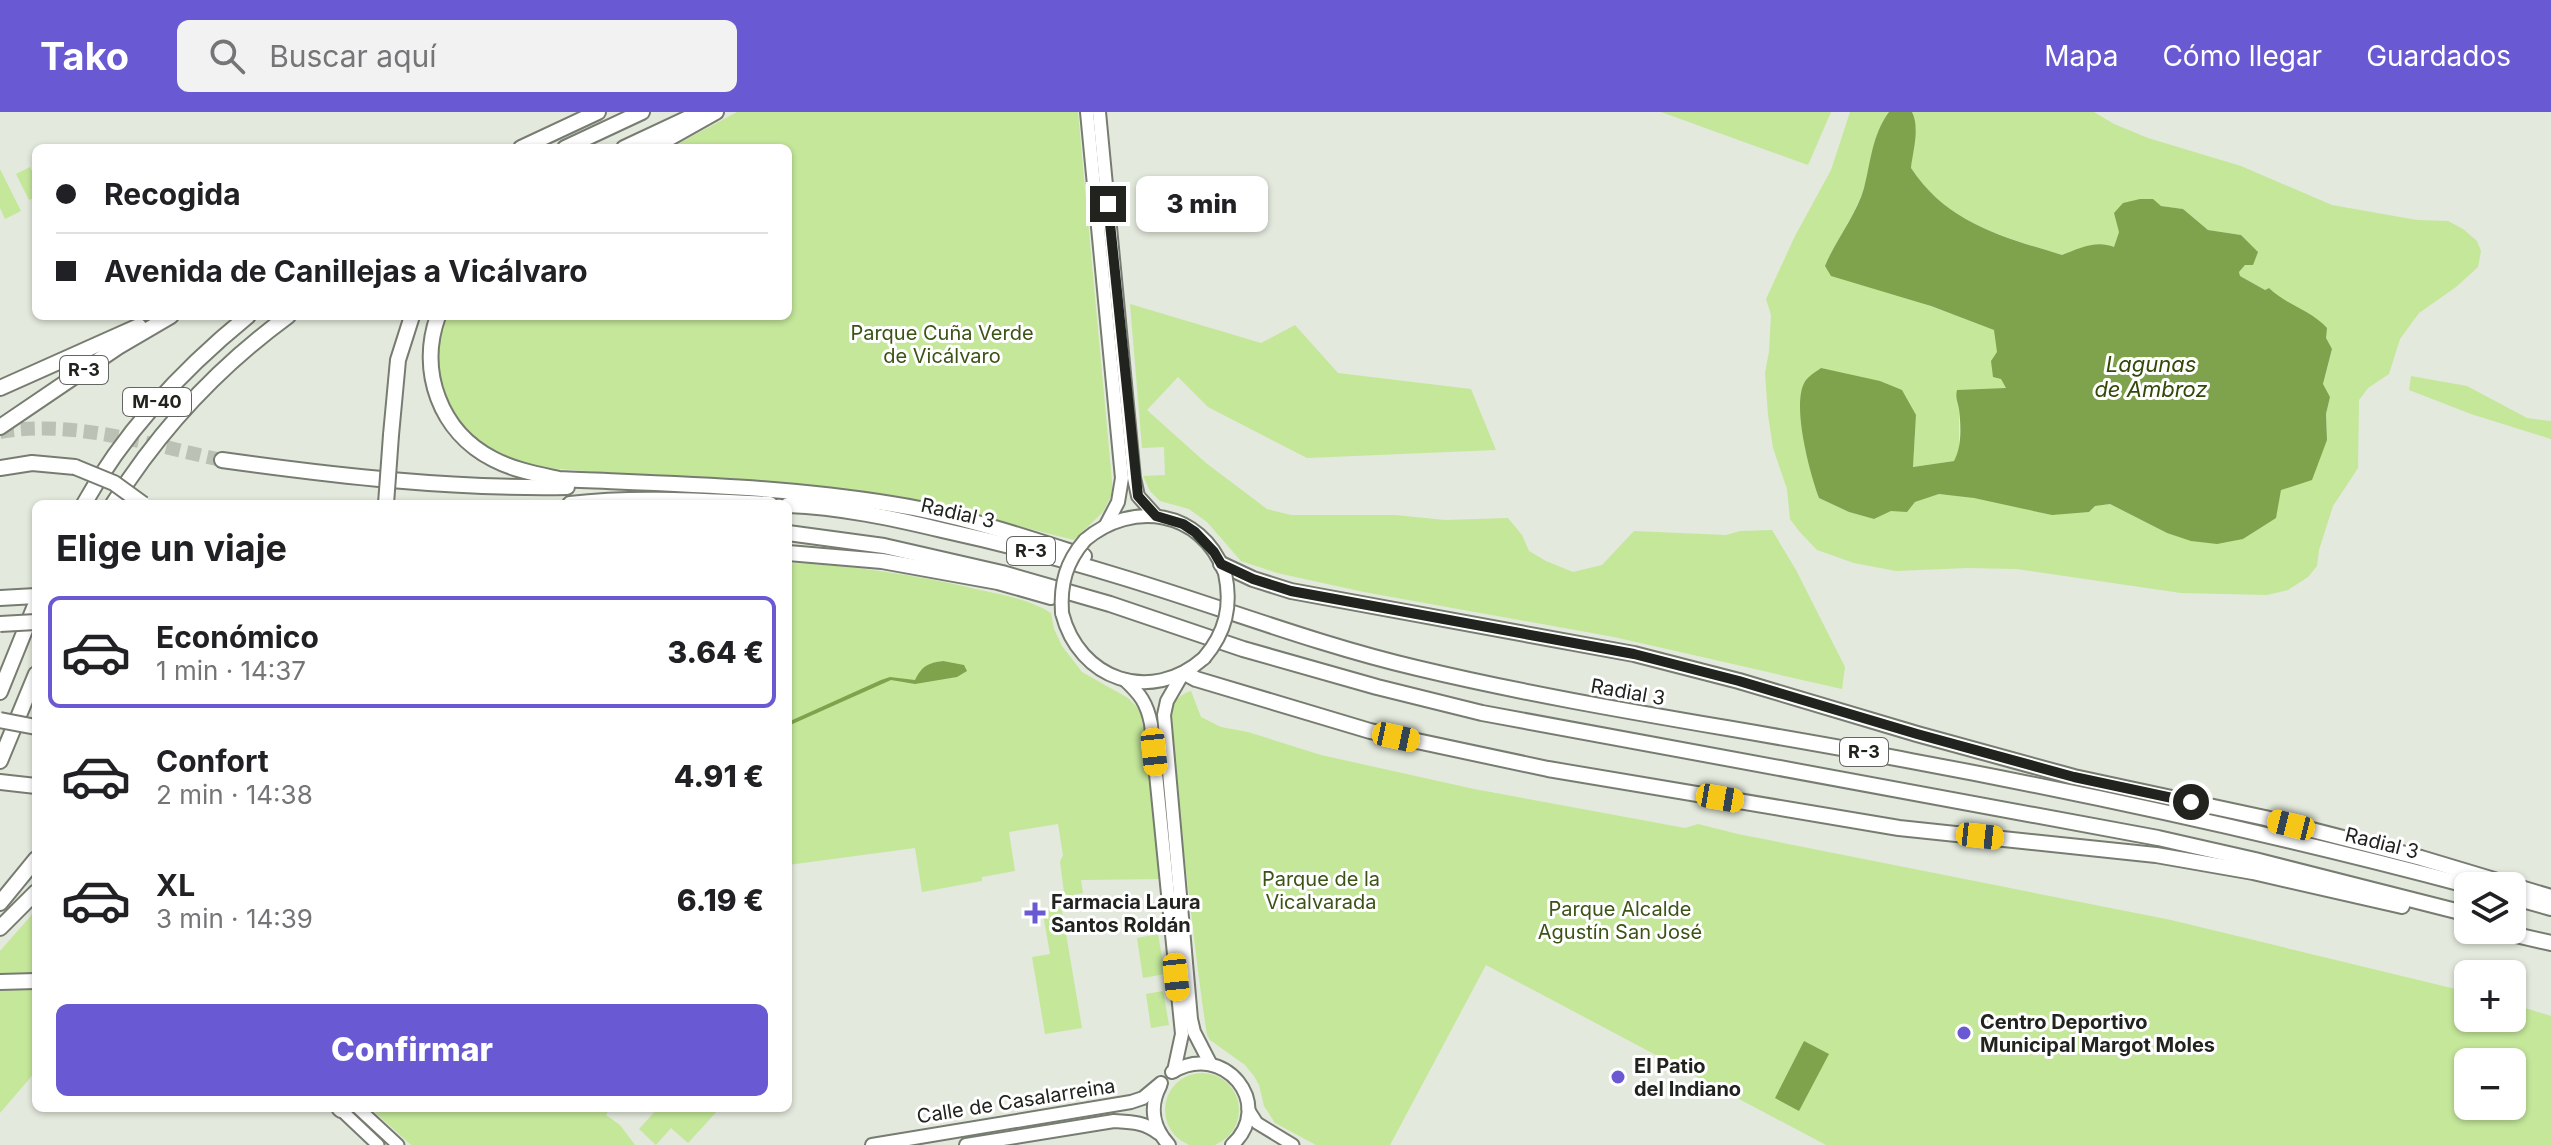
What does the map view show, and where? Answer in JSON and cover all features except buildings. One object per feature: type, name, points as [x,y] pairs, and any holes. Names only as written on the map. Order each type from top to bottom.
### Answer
[{"type":"highway","points":[[530,144],[598,112]]},
{"type":"highway","points":[[574,144],[642,112]]},
{"type":"highway","points":[[633,144],[701,112]]},
{"type":"highway","points":[[659,144],[716,112]]},
{"type":"highway","points":[[0,388],[153,320]]},
{"type":"highway","name":"R-3","points":[[0,427],[118,347],[164,320]]},
{"type":"highway","name":"M-40","points":[[86,500],[102,471],[139,422],[203,352],[243,320]]},
{"type":"highway","name":"M-40","points":[[116,500],[167,426],[225,368],[283,320]]},
{"type":"highway","points":[[386,500],[398,360],[411,320]]},
{"type":"highway","points":[[436,320],[429,356],[432,382],[443,410],[468,443],[524,472],[559,479],[800,491],[895,504],[1013,533],[1120,568],[1257,622]]},
{"type":"highway","points":[[222,460],[338,476],[456,485],[675,484]]},
{"type":"highway","points":[[0,468],[32,463],[75,467],[114,483],[137,500]]},
{"type":"highway","points":[[603,500],[693,500]]},
{"type":"highway","name":"Radial 3","points":[[792,506],[891,518],[1008,544],[1389,662],[1484,684],[1622,712],[1910,760],[2261,834],[2454,882]]},
{"type":"highway","name":"R-3","points":[[792,534],[884,546],[1002,573],[1110,604],[1243,649]]},
{"type":"highway","name":"R-3","points":[[792,553],[882,561],[998,582],[1482,713],[2158,838],[2454,910]]},
{"type":"highway","points":[[1223,569],[1291,591],[1664,662],[2074,777],[2265,818],[2421,858],[2551,897]]},
{"type":"highway","points":[[0,598],[32,596]]},
{"type":"highway","points":[[0,692],[32,613]]},
{"type":"highway","points":[[0,624],[32,622]]},
{"type":"highway","points":[[1183,674],[1370,731],[1548,769],[1899,828],[2171,858],[2253,872],[2454,920]]},
{"type":"highway","points":[[0,761],[32,684]]},
{"type":"highway","points":[[0,720],[32,726]]},
{"type":"highway","points":[[0,782],[32,786]]},
{"type":"highway","points":[[0,903],[32,864]]},
{"type":"highway","points":[[0,928],[32,896]]},
{"type":"highway","points":[[2526,901],[2551,908]]},
{"type":"highway","points":[[2526,931],[2551,940]]},
{"type":"highway","points":[[2526,936],[2551,940]]},
{"type":"highway","points":[[0,982],[32,981]]},
{"type":"main road","points":[[1087,112],[1122,478],[1118,502],[1106,525]]},
{"type":"main road","points":[[1099,112],[1134,478],[1138,496],[1156,516]]},
{"type":"main road","points":[[1130,516],[1156,516],[1183,524],[1214,552],[1223,569],[1229,604],[1214,646],[1183,674],[1154,682],[1125,680],[1099,669],[1071,639],[1062,613],[1065,573],[1076,550],[1106,525],[1130,516]]},
{"type":"main road","points":[[1183,674],[1167,701],[1164,715],[1191,1019],[1210,1063]]},
{"type":"main road","points":[[1125,680],[1142,696],[1151,724],[1182,1034],[1174,1071]]},
{"type":"main road","points":[[1174,1071],[1198,1062],[1223,1068],[1241,1085],[1248,1109],[1257,1123],[1293,1145]]},
{"type":"main road","name":"Calle de Casalarreina","points":[[872,1145],[1131,1102],[1143,1098],[1174,1071]]},
{"type":"main road","points":[[1161,1083],[1153,1104],[1156,1125],[1165,1140]]},
{"type":"main road","points":[[1232,1145],[1243,1132],[1248,1109]]},
{"type":"main road","points":[[343,1112],[378,1145]]},
{"type":"main road","points":[[362,1112],[398,1145]]},
{"type":"main road","name":"Calle de Casalarreina","points":[[966,1145],[1114,1121],[1151,1127],[1165,1140]]},
{"type":"green space","name":"Parque Cuña Verde de Vicálvaro","points":[[737,112],[1078,112],[1113,492],[1103,512],[1074,540],[919,501],[843,490],[533,467],[478,439],[455,414],[442,383],[438,349],[444,320],[792,320],[792,144],[677,144]]},
{"type":"green space","points":[[1661,112],[1831,112],[1808,165]]},
{"type":"green space","points":[[1850,112],[1889,112],[1876,139],[1861,198],[1825,267],[1995,330],[2001,379],[2007,389],[1959,406],[1959,452],[1954,461],[1913,467],[1916,415],[1801,399],[1805,448],[1819,498],[1874,519],[1891,511],[1906,511],[1915,502],[1939,494],[2095,506],[2110,504],[2167,533],[2243,539],[2258,529],[2281,490],[2327,440],[2326,414],[2330,397],[2323,385],[2332,350],[2269,288],[2265,290],[2240,276],[2239,272],[2245,265],[2253,264],[2250,246],[2241,235],[2208,230],[2183,209],[2161,206],[2119,232],[2114,248],[2094,245],[2062,255],[1998,234],[1942,203],[1911,168],[1916,128],[1912,112],[2094,112],[2148,138],[2241,166],[2332,205],[2417,220],[2448,221],[2477,241],[2481,251],[2478,267],[2419,313],[2400,339],[2389,374],[2368,388],[2359,400],[2358,468],[2333,506],[2317,566],[2308,577],[2288,590],[2267,595],[2181,593],[2016,569],[1896,571],[1854,563],[1817,550],[1790,519],[1787,489],[1773,448],[1765,373],[1771,315],[1766,299],[1795,236],[1831,170]]},
{"type":"green space","points":[[30,167],[32,199],[29,200],[16,174]]},
{"type":"green space","points":[[0,169],[21,211],[5,219],[0,208]]},
{"type":"green space","points":[[1130,304],[1261,343],[1295,325],[1338,373],[1471,389],[1496,450],[1307,458],[1208,407],[1178,377],[1147,410],[1206,463],[1267,509],[1291,515],[1395,515],[1445,520],[1508,518],[1522,535],[1529,551],[1573,572],[1602,565],[1634,531],[1726,535],[1740,531],[1772,530],[1845,667],[1842,689],[1614,637],[1364,592],[1277,573],[1241,561],[1207,522],[1189,509],[1160,501],[1150,491],[1143,476],[1165,475],[1164,447],[1142,448]]},
{"type":"green space","points":[[2411,376],[2467,386],[2527,418],[2551,421],[2551,439],[2471,414],[2409,390]]},
{"type":"green space","points":[[792,563],[861,568],[933,580],[1017,598],[1034,605],[1051,613],[1062,646],[1082,672],[1128,698],[1140,710],[1159,879],[1081,880],[1083,893],[1068,896],[1064,892],[1058,824],[1009,832],[1015,871],[982,877],[982,881],[922,892],[915,848],[792,864]]},
{"type":"green space","points":[[1191,691],[1201,717],[1221,727],[1248,732],[1321,755],[1474,789],[1685,828],[1698,824],[2171,920],[2454,989],[2454,1032],[2526,1032],[2526,1008],[2551,1016],[2551,1145],[1826,1145],[1486,965],[1390,1145],[1316,1145],[1275,1123],[1264,1106],[1254,1076],[1207,1035],[1167,744],[1170,711],[1178,698]]},
{"type":"green space","points":[[1056,906],[1062,910],[1082,1028],[1045,1034],[1032,957],[1050,954],[1042,908]]},
{"type":"green space","points":[[32,915],[32,1076],[0,1113],[0,951]]},
{"type":"green space","points":[[1158,934],[1165,974],[1143,978],[1137,938]]},
{"type":"green space","points":[[1163,991],[1169,1025],[1151,1028],[1146,994]]},
{"type":"green space","points":[[1195,1073],[1216,1075],[1229,1083],[1239,1103],[1239,1117],[1233,1131],[1229,1137],[1212,1146],[1192,1146],[1181,1141],[1171,1131],[1165,1117],[1167,1096],[1175,1083]]},
{"type":"green space","points":[[374,1112],[608,1112],[606,1115],[620,1125],[635,1145],[411,1145]]},
{"type":"green space","points":[[654,1112],[716,1112],[688,1143],[671,1128],[656,1145],[639,1129]]},
{"type":"water","name":"Lagunas de Ambroz","points":[[1889,112],[1912,112],[1916,132],[1911,168],[1925,187],[1959,215],[2019,242],[2062,255],[2094,245],[2114,247],[2119,232],[2114,213],[2123,203],[2153,199],[2161,206],[2183,209],[2208,230],[2241,235],[2258,252],[2253,265],[2245,265],[2239,272],[2240,276],[2265,290],[2269,288],[2321,322],[2327,328],[2326,338],[2332,349],[2323,384],[2330,397],[2326,414],[2327,440],[2312,480],[2281,490],[2276,518],[2243,539],[2217,544],[2191,541],[2167,533],[2110,504],[2095,506],[2089,512],[2052,515],[1974,498],[1939,494],[1915,502],[1907,512],[1891,511],[1874,519],[1819,498],[1803,438],[1800,404],[1806,380],[1821,368],[1880,381],[1902,390],[1916,415],[1913,467],[1954,461],[1960,436],[1957,390],[2006,388],[2001,379],[1993,377],[1991,361],[1997,352],[1994,330],[1931,306],[1831,276],[1825,266],[1861,198],[1875,139]]},
{"type":"water","points":[[943,661],[964,665],[967,671],[957,677],[915,684],[891,680],[792,724],[792,720],[881,680],[890,677],[915,680],[920,671]]},
{"type":"water","points":[[1804,1041],[1829,1054],[1799,1111],[1775,1098]]},
{"type":"tunnel","points":[[0,432],[28,429],[84,431],[222,460]]},
{"type":"place","name":"Farmacia Laura Santos Roldán","points":[[1035,913]]},
{"type":"place","name":"Centro Deportivo Municipal Margot Moles","points":[[1964,1033]]},
{"type":"place","name":"El Patio del Indiano","points":[[1618,1077]]},
{"type":"route","points":[[1108,204],[1138,496],[1156,516],[1183,524],[1195,532],[1221,564],[1253,579],[1291,591],[1634,654],[2074,777],[2191,802]]},
{"type":"park label","name":"Parque de la Vicalvarada","points":[[1321,890]]},
{"type":"park label","name":"Parque Alcalde Agustín San José","points":[[1620,920]]}]
